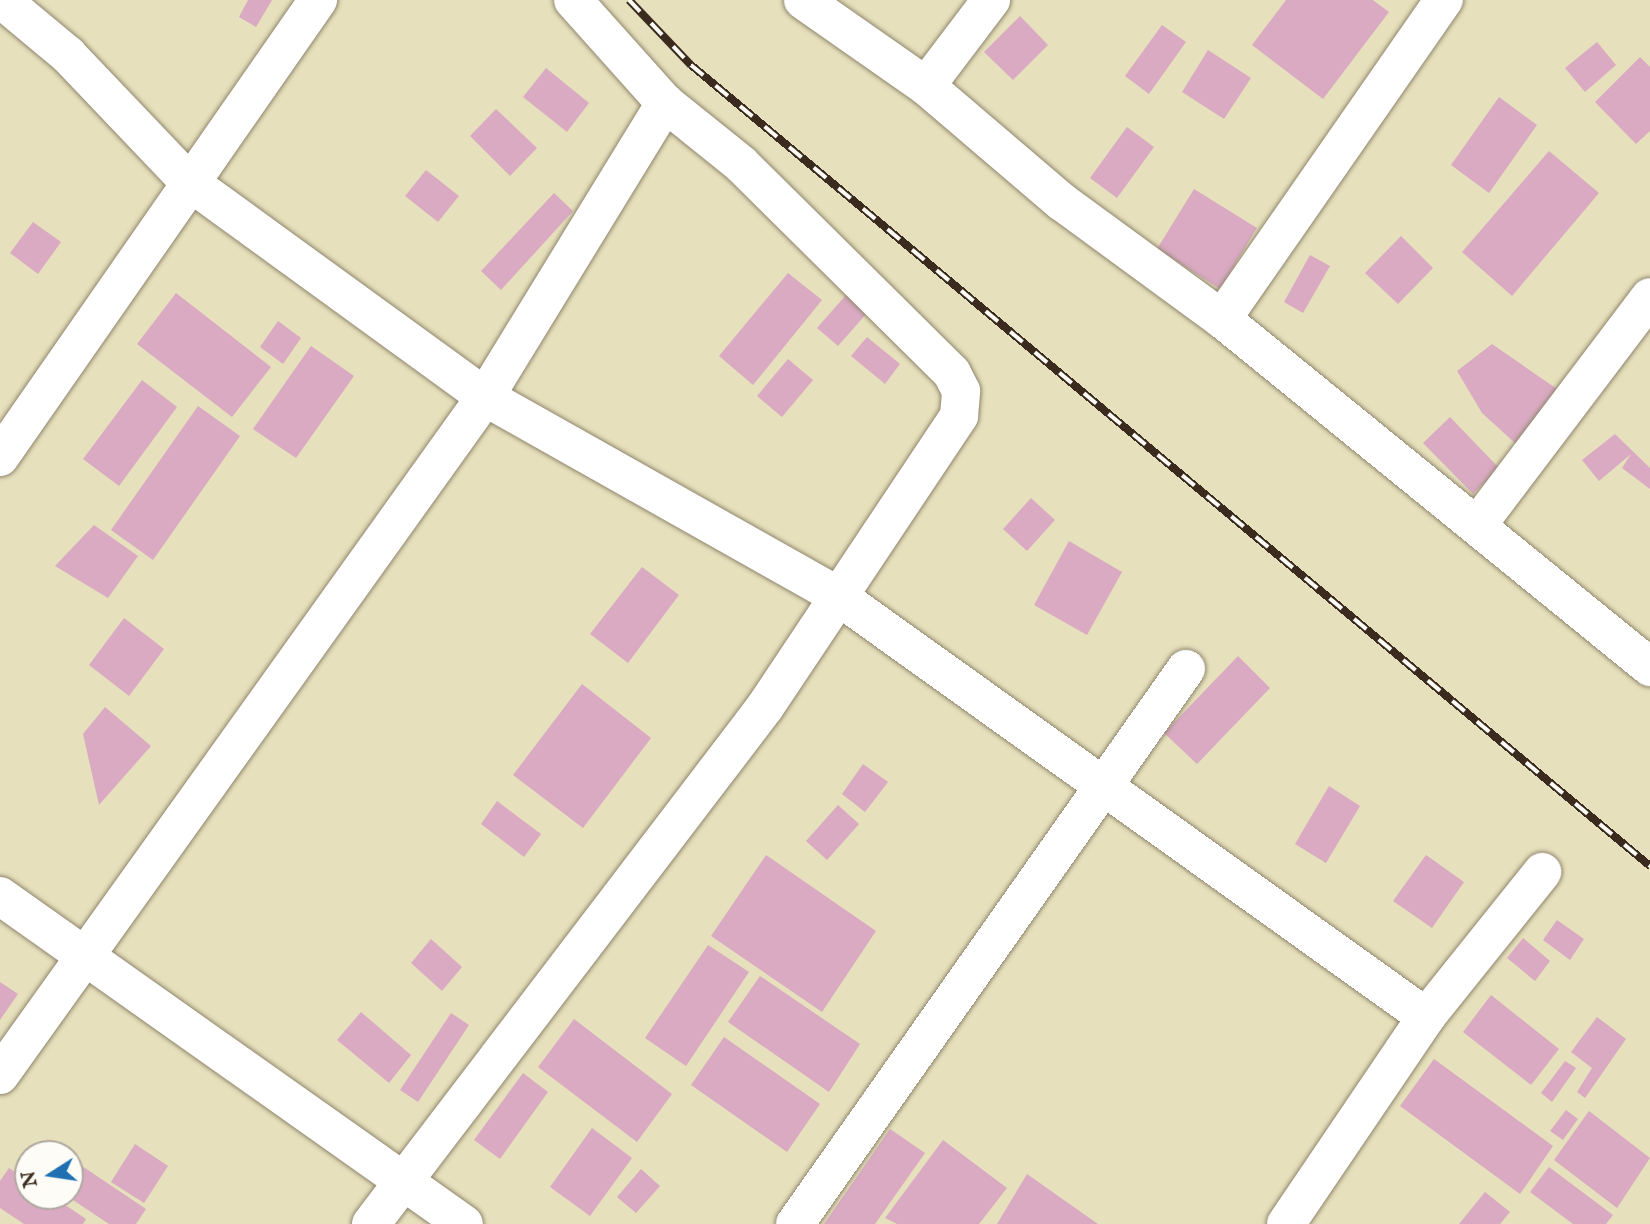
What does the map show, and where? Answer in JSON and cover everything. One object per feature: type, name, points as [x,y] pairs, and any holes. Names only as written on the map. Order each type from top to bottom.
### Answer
[{"type":"street","points":[[2,0],[68,55],[188,181],[485,397],[835,594],[1426,1017]]},
{"type":"street","points":[[0,457],[188,181],[318,0]]},
{"type":"street","points":[[371,1224],[400,1182],[554,990],[765,707],[835,594],[959,416],[961,391],[952,373],[741,164],[665,103],[573,0]]},
{"type":"street","points":[[803,0],[926,86],[1062,202],[1222,318],[1479,523],[1650,667]]},
{"type":"street","points":[[926,86],[991,0]]},
{"type":"street","points":[[1222,318],[1444,0]]},
{"type":"street","points":[[0,1074],[485,397],[665,103]]},
{"type":"street","points":[[1479,523],[1650,297]]},
{"type":"street","points":[[795,1224],[1186,669]]},
{"type":"street","points":[[1286,1224],[1426,1017],[1542,872]]},
{"type":"street","points":[[0,896],[400,1182],[464,1224]]},
{"type":"building","points":[[248,0],[272,0],[256,27],[239,17]]},
{"type":"building","points":[[1286,0],[1373,0],[1389,12],[1323,99],[1252,45]]},
{"type":"building","points":[[1020,16],[1048,45],[1013,80],[984,52]]},
{"type":"building","points":[[1162,25],[1186,42],[1149,94],[1125,76]]},
{"type":"building","points":[[1597,42],[1616,65],[1585,92],[1565,68]]},
{"type":"building","points":[[1208,50],[1251,78],[1224,119],[1182,92]]},
{"type":"building","points":[[1640,57],[1650,67],[1650,131],[1636,144],[1595,102]]},
{"type":"building","points":[[546,68],[589,103],[567,132],[523,97]]},
{"type":"building","points":[[1499,97],[1537,125],[1489,193],[1451,165]]},
{"type":"building","points":[[496,109],[537,148],[510,176],[470,136]]},
{"type":"building","points":[[1127,127],[1154,147],[1117,198],[1090,178]]},
{"type":"building","points":[[1549,151],[1599,193],[1512,296],[1462,252]]},
{"type":"building","points":[[426,170],[459,196],[438,222],[405,196]]},
{"type":"building","points":[[1194,189],[1257,228],[1220,289],[1157,249]]},
{"type":"building","points":[[554,193],[573,211],[501,290],[481,271]]},
{"type":"building","points":[[33,222],[61,242],[38,274],[10,253]]},
{"type":"building","points":[[1401,236],[1433,268],[1398,304],[1365,273]]},
{"type":"building","points":[[1310,255],[1330,266],[1303,313],[1284,302]]},
{"type":"building","points":[[788,273],[822,300],[753,385],[719,356]]},
{"type":"building","points":[[853,287],[874,305],[838,346],[817,328]]},
{"type":"building","points":[[176,293],[271,367],[232,417],[137,344]]},
{"type":"building","points":[[278,321],[301,338],[283,364],[260,347]]},
{"type":"building","points":[[867,337],[900,364],[885,384],[851,356]]},
{"type":"building","points":[[1492,344],[1557,389],[1516,444],[1482,413],[1457,371]]},
{"type":"building","points":[[311,346],[354,376],[296,458],[253,429]]},
{"type":"building","points":[[788,359],[813,380],[782,417],[757,396]]},
{"type":"building","points":[[142,380],[177,407],[119,486],[83,459]]},
{"type":"building","points":[[198,406],[240,436],[153,560],[111,530]]},
{"type":"building","points":[[1450,417],[1499,468],[1473,494],[1423,443]]},
{"type":"building","points":[[1615,434],[1650,468],[1650,489],[1622,468],[1631,454],[1599,481],[1582,460]]},
{"type":"building","points":[[1031,498],[1055,520],[1027,551],[1003,529]]},
{"type":"building","points":[[94,525],[138,556],[108,598],[55,566]]},
{"type":"building","points":[[1069,541],[1122,572],[1087,635],[1034,605]]},
{"type":"building","points":[[642,567],[679,595],[628,663],[590,634]]},
{"type":"building","points":[[124,618],[164,649],[129,696],[89,665]]},
{"type":"building","points":[[1238,656],[1270,688],[1197,764],[1164,733]]},
{"type":"building","points":[[582,684],[651,738],[583,828],[513,775]]},
{"type":"building","points":[[105,707],[151,746],[99,805],[83,734]]},
{"type":"building","points":[[863,764],[888,782],[865,812],[842,794]]},
{"type":"building","points":[[1329,786],[1360,806],[1326,863],[1295,844]]},
{"type":"building","points":[[497,801],[541,834],[524,857],[481,824]]},
{"type":"building","points":[[838,805],[859,824],[827,860],[806,841]]},
{"type":"building","points":[[766,855],[876,931],[822,1012],[711,936]]},
{"type":"building","points":[[1426,855],[1464,882],[1432,928],[1393,901]]},
{"type":"building","points":[[1557,920],[1584,939],[1570,960],[1543,940]]},
{"type":"building","points":[[1523,938],[1550,961],[1535,981],[1507,958]]},
{"type":"building","points":[[431,939],[462,967],[442,991],[411,963]]},
{"type":"building","points":[[708,945],[749,972],[686,1066],[645,1038]]},
{"type":"building","points":[[760,976],[860,1044],[829,1092],[728,1022]]},
{"type":"building","points":[[0,982],[18,994],[0,1020]]},
{"type":"building","points":[[1491,995],[1559,1049],[1531,1085],[1463,1032]]},
{"type":"building","points":[[361,1012],[411,1055],[389,1083],[337,1040]]},
{"type":"building","points":[[451,1013],[469,1025],[418,1102],[400,1090]]},
{"type":"building","points":[[1597,1017],[1626,1039],[1585,1098],[1577,1092],[1592,1068],[1571,1052]]},
{"type":"building","points":[[574,1019],[672,1094],[637,1142],[538,1067]]},
{"type":"building","points":[[724,1037],[820,1104],[787,1152],[691,1085]]},
{"type":"building","points":[[1434,1059],[1553,1146],[1520,1194],[1400,1106]]},
{"type":"building","points":[[1565,1061],[1576,1068],[1552,1102],[1541,1093]]},
{"type":"building","points":[[523,1073],[548,1092],[500,1159],[474,1140]]},
{"type":"building","points":[[1566,1110],[1578,1119],[1563,1140],[1550,1131]]},
{"type":"building","points":[[1589,1111],[1650,1158],[1617,1208],[1554,1160]]},
{"type":"building","points":[[592,1128],[632,1158],[590,1216],[550,1187]]},
{"type":"building","points":[[890,1129],[925,1153],[875,1224],[824,1224]]},
{"type":"building","points":[[943,1140],[1007,1188],[979,1224],[897,1224],[885,1218]]},
{"type":"building","points":[[135,1144],[168,1166],[144,1203],[111,1182]]},
{"type":"building","points":[[84,1167],[146,1209],[136,1224],[109,1224],[84,1207]]},
{"type":"building","points":[[1549,1167],[1613,1215],[1606,1224],[1573,1224],[1530,1192]]},
{"type":"building","points":[[9,1168],[14,1171],[14,1210],[73,1210],[86,1219],[83,1224],[24,1224],[0,1208],[0,1181]]},
{"type":"building","points":[[641,1169],[660,1186],[636,1213],[617,1197]]},
{"type":"building","points":[[1027,1174],[1098,1224],[997,1224]]},
{"type":"building","points":[[1485,1192],[1510,1212],[1500,1224],[1459,1224]]},
{"type":"railway","points":[[629,0],[691,65],[1650,866]]}]
